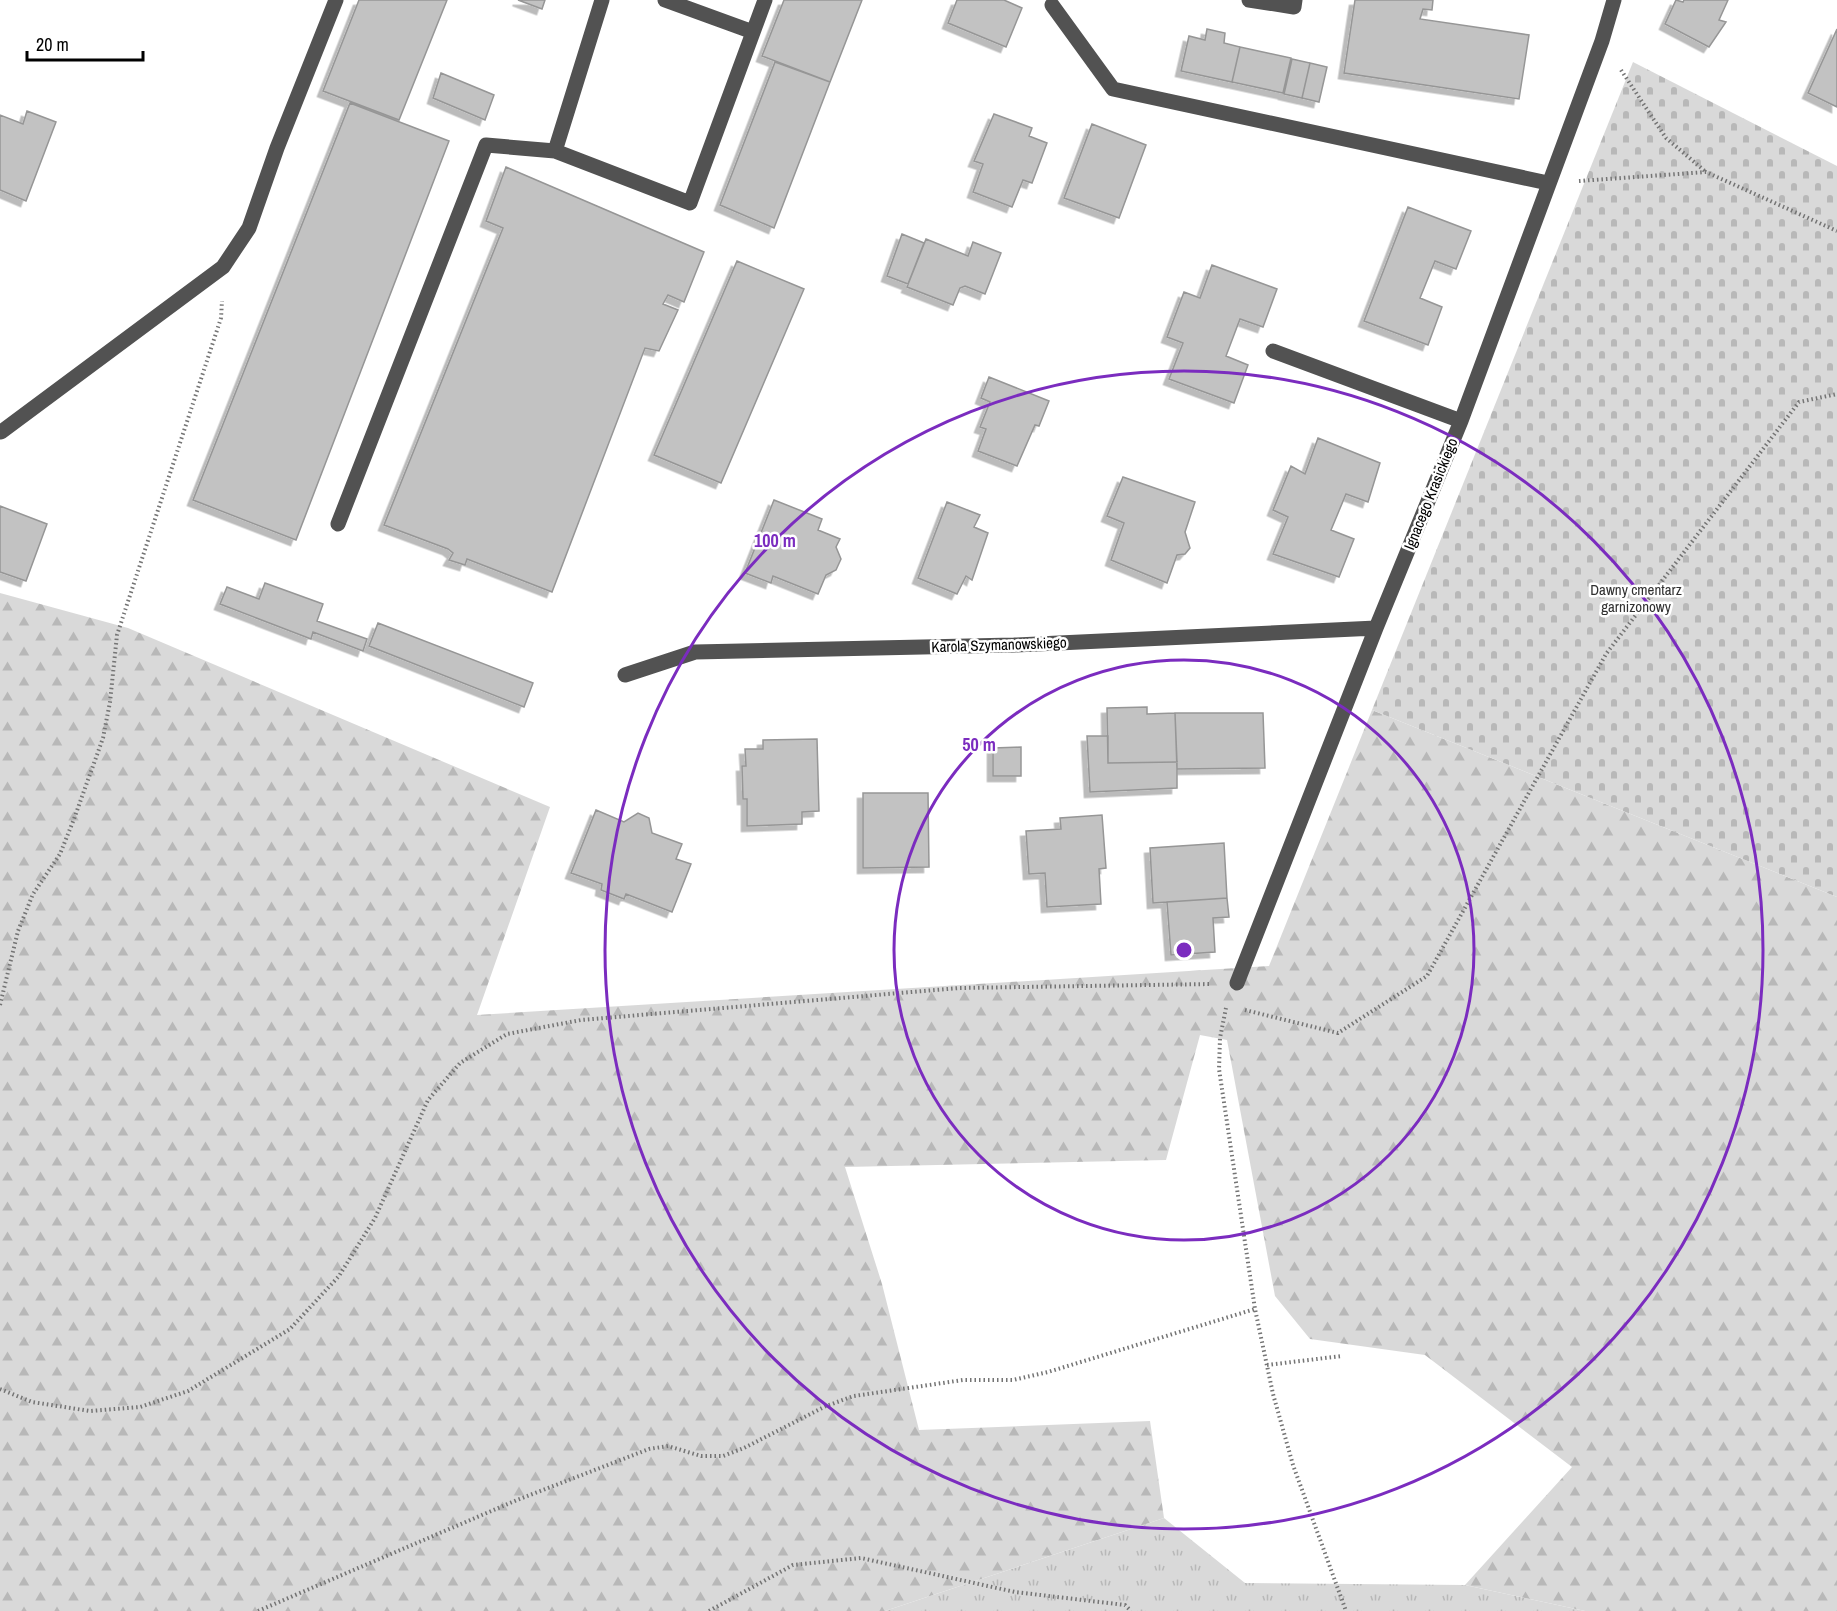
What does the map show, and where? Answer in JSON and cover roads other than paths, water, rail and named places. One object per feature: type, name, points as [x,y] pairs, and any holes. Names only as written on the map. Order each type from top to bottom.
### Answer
[{"type":"street","points":[[1,432],[223,267],[249,228],[277,148],[336,0]]},
{"type":"street","points":[[555,152],[602,0]]},
{"type":"street","points":[[665,0],[753,32]]},
{"type":"street","points":[[338,524],[486,145],[555,152],[690,203],[765,0]]},
{"type":"street","points":[[1249,0],[1294,7],[1295,0]]},
{"type":"street","name":"Ignacego Krasickiego","points":[[1237,983],[1376,628],[1461,421],[1602,41],[1614,0]]},
{"type":"street","points":[[1053,4],[1113,89],[1548,183]]},
{"type":"street","points":[[1273,351],[1461,421]]},
{"type":"street","name":"Karola Szymanowskiego","points":[[625,675],[695,652],[1014,645],[1376,628]]},
{"type":"park label","name":"Dawny cmentarz garnizonowy","points":[[1636,598]]}]
